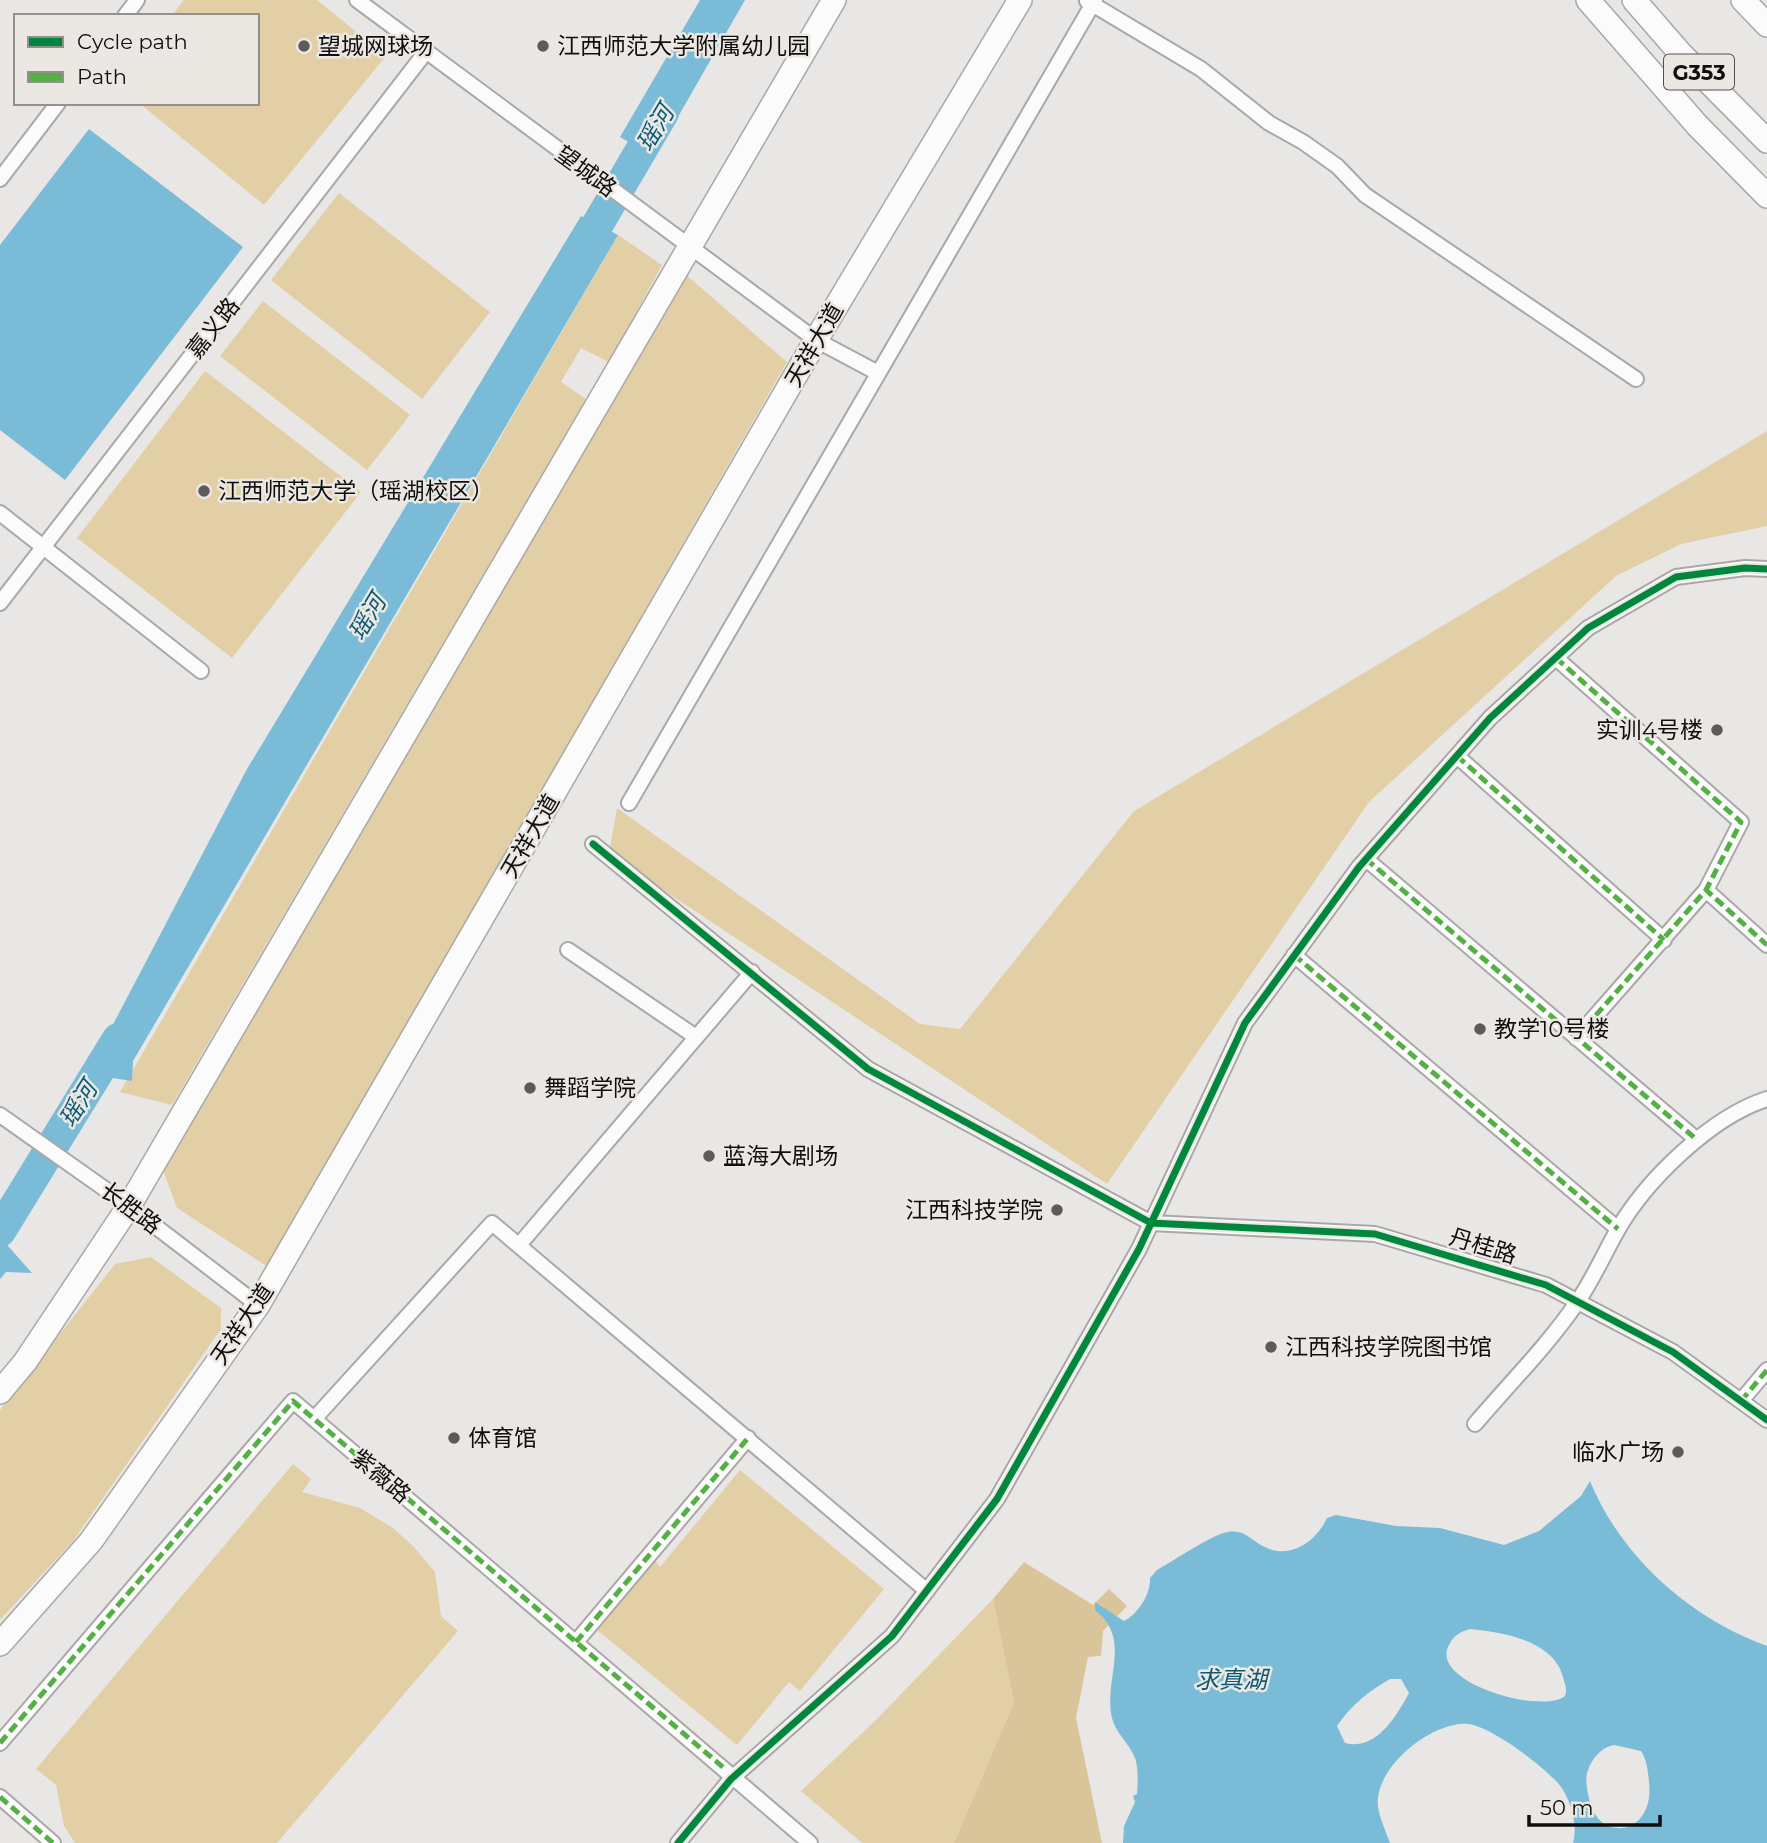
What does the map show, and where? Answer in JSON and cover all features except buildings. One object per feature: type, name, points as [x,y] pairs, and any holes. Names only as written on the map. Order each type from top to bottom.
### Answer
[{"type":"main road","points":[[0,1392],[25,1362],[129,1206],[464,636],[678,239],[834,0]]},
{"type":"main road","name":"天祥大道","points":[[0,1644],[91,1541],[258,1305],[817,340],[1020,0]]},
{"type":"main road","points":[[1588,0],[1697,125],[1767,196]]},
{"type":"main road","name":"G353","points":[[1633,0],[1681,54],[1767,141]]},
{"type":"main road","points":[[1743,0],[1767,25]]},
{"type":"street","points":[[127,14],[138,0]]},
{"type":"street","name":"望城路","points":[[357,0],[425,53],[817,340],[878,373]]},
{"type":"street","points":[[629,803],[1091,1],[1202,69],[1269,123],[1303,142],[1336,166],[1365,195],[1636,379]]},
{"type":"street","name":"嘉义路","points":[[0,603],[425,53]]},
{"type":"street","points":[[0,179],[56,105]]},
{"type":"street","points":[[0,513],[201,671]]},
{"type":"street","points":[[678,1843],[735,1777],[892,1636],[997,1499],[1151,1223],[1245,1023],[1366,859],[1490,718],[1588,628],[1676,577],[1745,568],[1767,569]]},
{"type":"street","points":[[1556,658],[1741,822],[1706,890],[1576,1038]]},
{"type":"street","points":[[1457,756],[1664,940]]},
{"type":"street","points":[[593,845],[868,1069],[1151,1223]]},
{"type":"street","points":[[1366,859],[1696,1139]]},
{"type":"street","points":[[1706,890],[1767,945]]},
{"type":"street","points":[[568,950],[696,1037]]},
{"type":"street","points":[[1294,956],[1618,1229]]},
{"type":"street","points":[[519,1245],[752,972]]},
{"type":"street","points":[[1475,1424],[1578,1302],[1618,1229],[1643,1194],[1696,1139],[1754,1103],[1767,1099]]},
{"type":"street","name":"长胜路","points":[[0,1115],[129,1206],[258,1305]]},
{"type":"street","points":[[314,1419],[492,1223],[927,1591]]},
{"type":"street","name":"丹桂路","points":[[1151,1223],[1375,1234],[1546,1285],[1673,1352],[1767,1420]]},
{"type":"street","points":[[1741,1401],[1767,1370]]},
{"type":"street","name":"紫薇路","points":[[0,1743],[293,1401],[810,1843]]},
{"type":"street","points":[[576,1642],[748,1438]]},
{"type":"street","points":[[0,1797],[53,1843]]},
{"type":"shaded area","points":[[184,0],[317,0],[386,56],[264,205],[141,105],[259,105],[259,14],[173,14]]},
{"type":"shaded area","points":[[339,193],[490,312],[422,399],[271,280]]},
{"type":"shaded area","points":[[618,235],[662,265],[609,362],[581,348],[561,382],[586,399],[172,1105],[120,1092]]},
{"type":"shaded area","points":[[685,274],[787,362],[268,1267],[177,1208],[163,1170]]},
{"type":"shaded area","points":[[263,301],[410,415],[367,470],[220,356]]},
{"type":"shaded area","points":[[205,371],[361,492],[232,658],[77,538]]},
{"type":"shaded area","points":[[1767,431],[1767,526],[1681,544],[1616,576],[1369,802],[1107,1184],[609,854],[617,808],[920,1024],[960,1029],[1134,811]]},
{"type":"shaded area","points":[[151,1257],[221,1308],[221,1329],[73,1541],[0,1620],[0,1410],[115,1264]]},
{"type":"shaded area","points":[[293,1464],[311,1479],[302,1492],[360,1508],[393,1528],[413,1546],[435,1572],[441,1616],[458,1631],[277,1843],[75,1843],[64,1826],[56,1785],[36,1769]]},
{"type":"shaded area","points":[[740,1470],[884,1589],[800,1691],[789,1682],[737,1745],[596,1629],[654,1559],[660,1567]]},
{"type":"shaded area","points":[[1024,1562],[1093,1605],[1109,1589],[1127,1606],[1103,1631],[1101,1656],[1088,1657],[1076,1718],[1102,1843],[954,1843],[1014,1702],[993,1599]]},
{"type":"shaded area","points":[[993,1599],[1014,1702],[954,1843],[862,1843],[801,1791],[876,1720]]},
{"type":"water","points":[[700,0],[745,0],[655,157],[620,137]]},
{"type":"water","points":[[89,129],[243,247],[65,480],[0,430],[0,245]]},
{"type":"water","points":[[581,216],[618,235],[133,1061],[132,1081],[87,1074],[247,769]]},
{"type":"water","points":[[0,1237],[32,1273],[6,1272],[0,1279]]},
{"type":"water","name":"求真湖","points":[[1590,1481],[1603,1509],[1620,1535],[1661,1582],[1711,1619],[1767,1646],[1767,1843],[1573,1843],[1575,1829],[1571,1806],[1554,1779],[1504,1740],[1468,1724],[1438,1730],[1422,1739],[1395,1763],[1385,1777],[1379,1792],[1378,1807],[1390,1843],[1123,1843],[1124,1826],[1135,1802],[1133,1796],[1137,1794],[1137,1768],[1134,1755],[1116,1729],[1112,1718],[1110,1703],[1115,1647],[1106,1622],[1095,1610],[1095,1602],[1124,1621],[1143,1603],[1150,1578],[1157,1570],[1228,1532],[1240,1532],[1267,1548],[1286,1551],[1310,1540],[1327,1518],[1336,1515],[1396,1526],[1440,1528],[1504,1545],[1539,1531],[1581,1496]],"holes":[[[1470,1629],[1512,1636],[1540,1648],[1551,1656],[1559,1667],[1566,1687],[1565,1696],[1553,1701],[1513,1698],[1490,1692],[1470,1682],[1455,1671],[1447,1659],[1449,1645],[1453,1639]],[[1390,1679],[1401,1679],[1409,1693],[1384,1730],[1366,1742],[1345,1743],[1337,1726],[1368,1694]],[[1614,1745],[1641,1751],[1645,1758],[1649,1800],[1644,1813],[1636,1822],[1626,1827],[1615,1828],[1605,1824],[1596,1816],[1590,1803],[1587,1774],[1598,1754]]]},
{"type":"waterway","name":"瑶河","points":[[576,261],[663,113]]},
{"type":"waterway","name":"瑶河","points":[[0,1231],[118,1039]]},
{"type":"marked path","points":[[1556,658],[1741,822],[1706,890]]},
{"type":"marked path","points":[[1457,756],[1664,940]]},
{"type":"marked path","points":[[1366,859],[1696,1139]]},
{"type":"marked path","points":[[1576,1038],[1706,890],[1767,945]]},
{"type":"marked path","points":[[1294,955],[1618,1229]]},
{"type":"marked path","points":[[1741,1401],[1767,1370]]},
{"type":"marked path","points":[[0,1743],[293,1401],[724,1768]]},
{"type":"marked path","points":[[576,1642],[748,1438]]},
{"type":"marked path","points":[[0,1797],[53,1843]]},
{"type":"cycle path","points":[[678,1843],[731,1779],[892,1636],[997,1499],[1139,1249],[1245,1023],[1359,867],[1490,718],[1588,628],[1676,577],[1745,568],[1767,569]]},
{"type":"cycle path","points":[[593,844],[868,1069],[1151,1223],[1375,1234],[1546,1285],[1673,1352],[1767,1420]]},
{"type":"place","name":"望城网球场","points":[[304,46]]},
{"type":"place","name":"江西师范大学附属幼儿园","points":[[543,46]]},
{"type":"place","name":"江西师范大学（瑶湖校区）","points":[[204,491]]},
{"type":"place","name":"实训4号楼","points":[[1717,730]]},
{"type":"place","name":"教学10号楼","points":[[1480,1029]]},
{"type":"place","name":"舞蹈学院","points":[[530,1088]]},
{"type":"place","name":"蓝海大剧场","points":[[709,1156]]},
{"type":"place","name":"江西科技学院","points":[[1057,1210]]},
{"type":"place","name":"江西科技学院图书馆","points":[[1271,1347]]},
{"type":"place","name":"体育馆","points":[[454,1438]]},
{"type":"place","name":"临水广场","points":[[1678,1452]]}]
